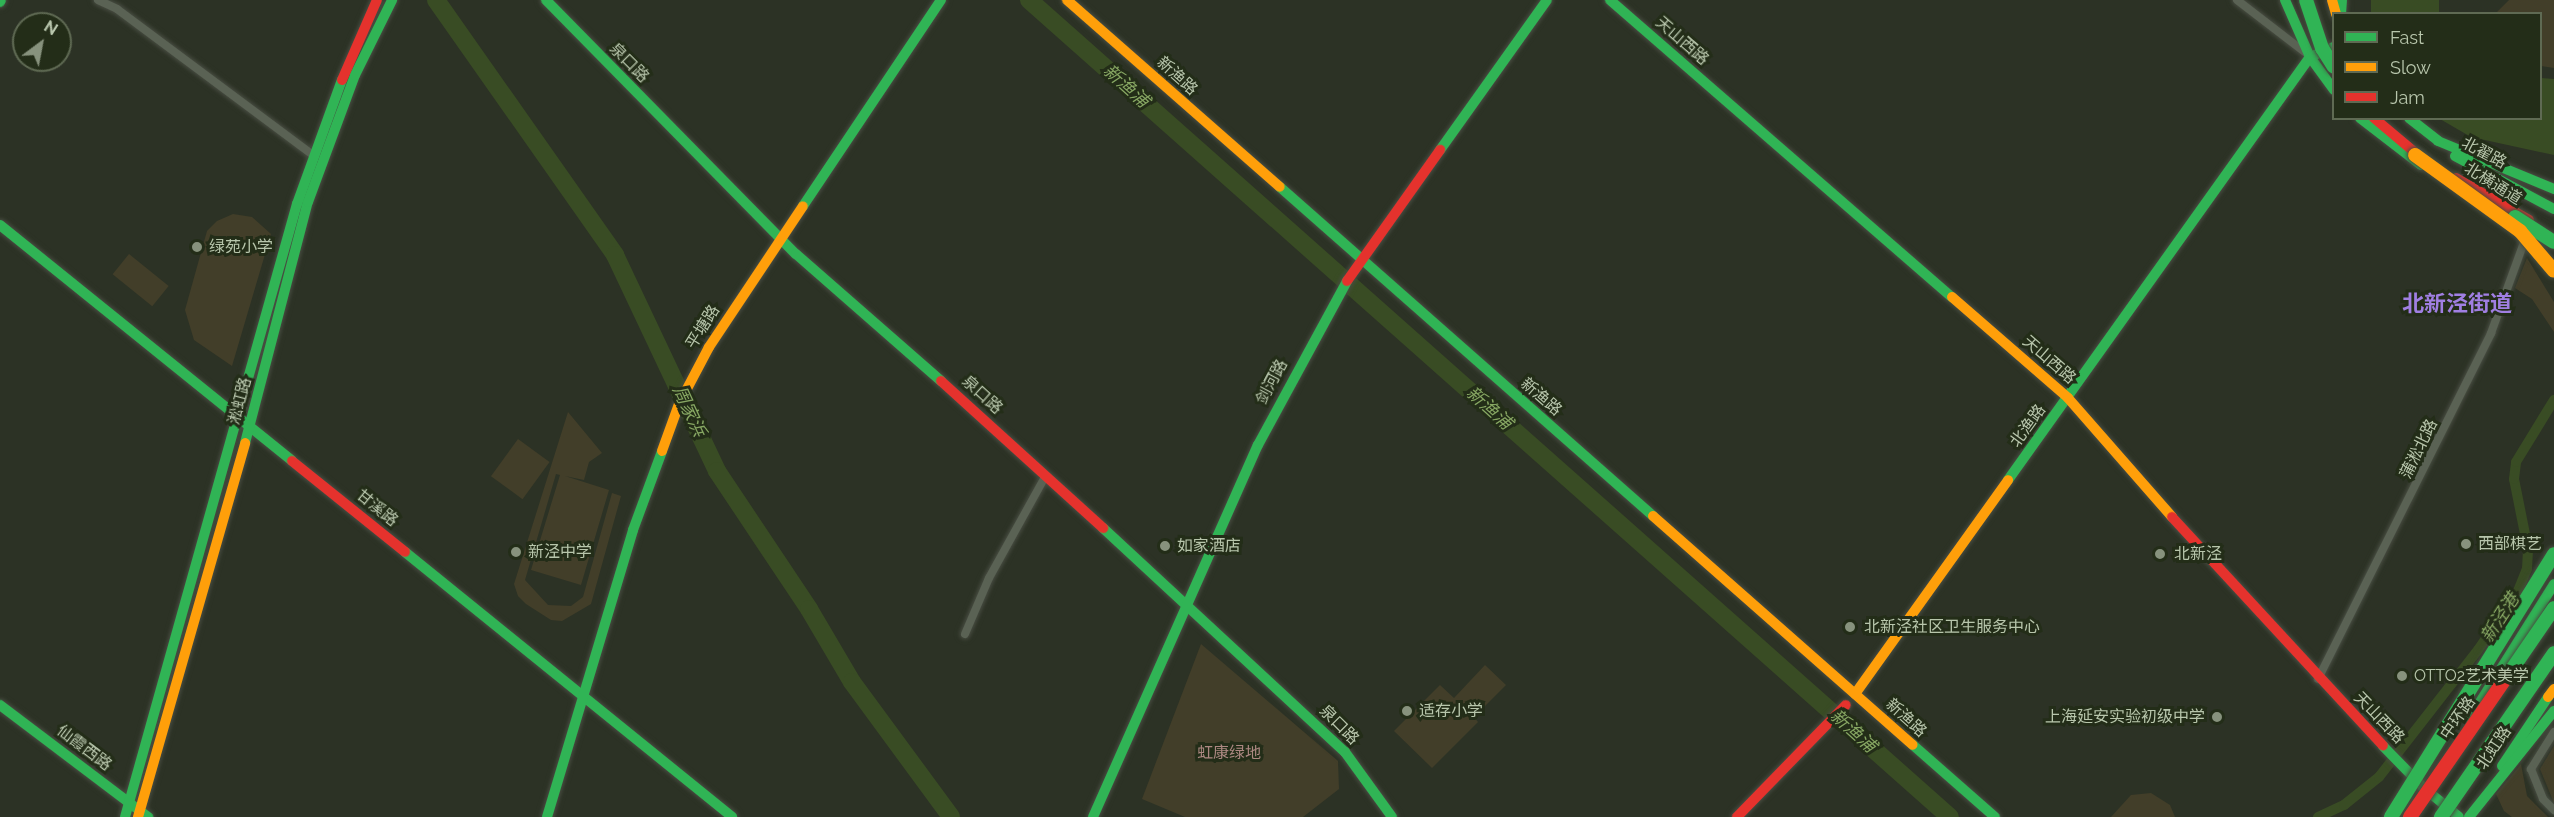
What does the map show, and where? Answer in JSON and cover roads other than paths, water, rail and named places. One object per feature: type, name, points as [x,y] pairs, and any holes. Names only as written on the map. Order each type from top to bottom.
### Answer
[{"type":"main road","name":"淞虹路","points":[[245,423],[297,204],[344,73],[377,0]]},
{"type":"main road","name":"淞虹路","points":[[125,817],[139,812],[308,202],[355,75],[392,0]]},
{"type":"main road","name":"泉口路","points":[[546,0],[781,239],[1188,605],[1345,752],[1392,817]]},
{"type":"main road","name":"平塘路","points":[[547,817],[662,445],[709,347],[941,0]]},
{"type":"main road","name":"新渔路","points":[[1067,0],[1850,700],[1995,817]]},
{"type":"main road","name":"剑河路","points":[[1093,817],[1258,445],[1337,295],[1359,260],[1546,0]]},
{"type":"main road","name":"天山西路","points":[[1610,0],[2068,398],[2318,679],[2424,788],[2459,817]]},
{"type":"main road","points":[[2285,0],[2310,57],[2332,87]]},
{"type":"main road","points":[[2306,0],[2322,48],[2332,64]]},
{"type":"main road","points":[[2310,57],[2332,48]]},
{"type":"main road","name":"北渔路","points":[[1737,817],[1850,700],[2310,57]]},
{"type":"main road","points":[[2362,120],[2412,160],[2554,238]]},
{"type":"main road","points":[[2376,120],[2415,155],[2520,231],[2554,271]]},
{"type":"main road","name":"北翟路","points":[[2404,120],[2431,143],[2554,209]]},
{"type":"main road","points":[[2412,120],[2438,141],[2551,187]]},
{"type":"main road","name":"北横通道","points":[[2415,155],[2554,238]]},
{"type":"main road","name":"甘溪路","points":[[0,225],[732,817]]},
{"type":"main road","points":[[2391,817],[2554,554]]},
{"type":"main road","points":[[2404,817],[2458,737],[2554,584]]},
{"type":"main road","name":"中环路","points":[[2410,817],[2554,608]]},
{"type":"main road","points":[[2441,817],[2554,653]]},
{"type":"main road","name":"北虹路","points":[[2468,817],[2551,693]]},
{"type":"main road","name":"仙霞西路","points":[[0,705],[139,812]]},
{"type":"main road","points":[[2468,817],[2554,711]]},
{"type":"street","points":[[99,0],[117,9],[314,156]]},
{"type":"street","points":[[2237,0],[2310,57]]},
{"type":"street","name":"蒲淞北路","points":[[2318,679],[2491,333],[2530,225]]},
{"type":"street","points":[[965,634],[989,579],[1046,477]]},
{"type":"street","points":[[2554,732],[2531,769],[2543,799],[2554,810]]},
{"type":"waterway","name":"周家浜","points":[[436,0],[615,255],[717,471],[809,609],[852,682],[951,817]]},
{"type":"waterway","name":"新渔浦","points":[[1029,0],[1950,817]]},
{"type":"waterway","name":"新泾港","points":[[2318,817],[2344,805],[2379,777],[2478,650],[2518,591],[2527,569],[2528,549],[2514,479],[2516,462],[2554,400]]},
{"type":"place","name":"绿苑小学","points":[[197,247]]},
{"type":"place","name":"西部棋艺","points":[[2466,544]]},
{"type":"place","name":"如家酒店","points":[[1165,546]]},
{"type":"place","name":"新泾中学","points":[[516,552]]},
{"type":"place","name":"北新泾","points":[[2160,554]]},
{"type":"place","name":"北新泾社区卫生服务中心","points":[[1850,627]]},
{"type":"place","name":"OTTO2艺术美学","points":[[2402,676]]},
{"type":"place","name":"适存小学","points":[[1407,711]]},
{"type":"place","name":"上海延安实验初级中学","points":[[2217,717]]},
{"type":"district","name":"北新泾街道","points":[[2457,304]]},
{"type":"park label","name":"虹康绿地","points":[[1229,753]]}]
